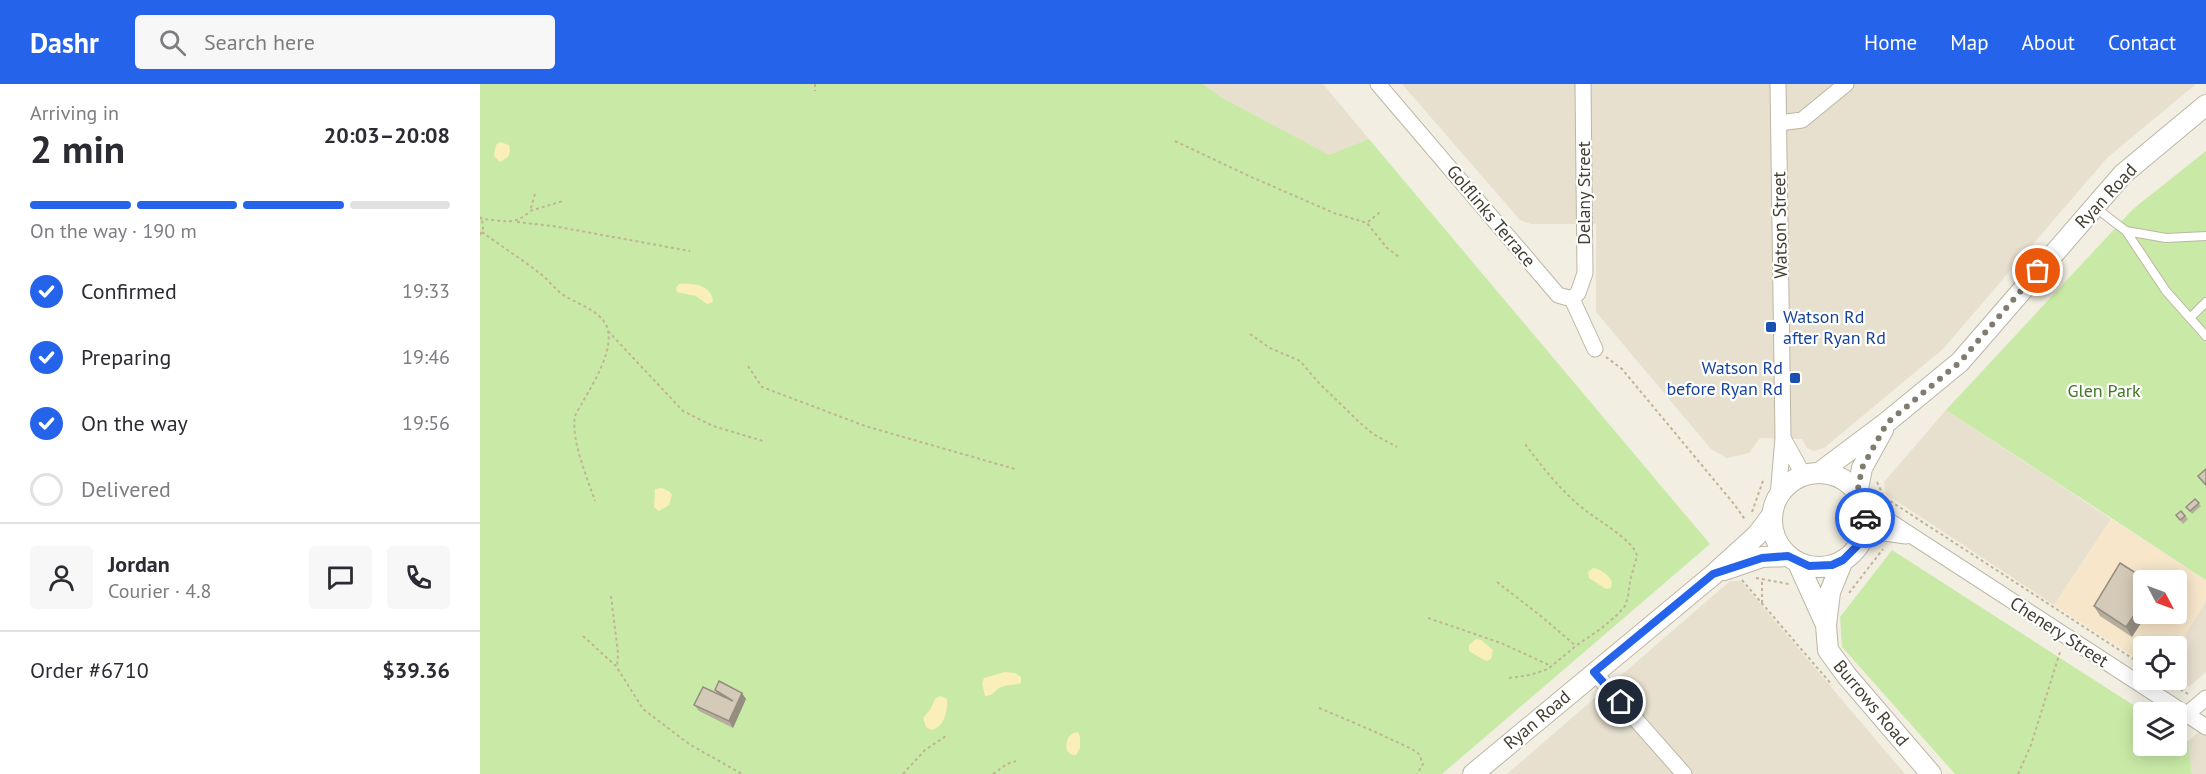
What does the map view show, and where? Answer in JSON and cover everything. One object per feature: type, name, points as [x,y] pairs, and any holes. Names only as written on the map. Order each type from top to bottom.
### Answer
[{"type":"street","name":"Golflinks Terrace","points":[[1378,84],[1558,295],[1572,299]]},
{"type":"street","name":"Delany Street","points":[[1572,299],[1578,293],[1585,273],[1583,84]]},
{"type":"street","name":"Watson Street","points":[[1775,506],[1783,438],[1778,84]]},
{"type":"street","points":[[1779,123],[1802,120],[1846,84]]},
{"type":"street","name":"Ryan Road","points":[[1811,475],[1887,423],[1960,362],[2122,174],[2206,105]]},
{"type":"street","points":[[1572,299],[1595,349]]},
{"type":"street","name":"Ryan Road","points":[[1860,499],[1862,468],[1887,423]]},
{"type":"street","name":"Watson Street","points":[[1783,438],[1811,475]]},
{"type":"street","points":[[1811,475],[1841,479],[1860,499],[1865,527],[1857,546],[1843,560],[1821,567],[1793,559],[1775,537],[1775,506],[1789,484],[1811,475]]},
{"type":"street","name":"Chenery Street","points":[[1860,499],[1912,537],[2168,702]]},
{"type":"street","name":"Ryan Road","points":[[1473,774],[1713,574],[1756,535],[1775,506]]},
{"type":"street","name":"Chenery Street","points":[[1862,538],[1884,533],[1912,537]]},
{"type":"street","name":"Ryan Road","points":[[1713,574],[1762,558],[1793,559]]},
{"type":"street","name":"Burrows Road","points":[[1793,559],[1826,625]]},
{"type":"street","name":"Burrows Road","points":[[1843,560],[1830,592],[1826,625],[1828,650],[1837,664],[1931,774]]},
{"type":"street","points":[[1594,672],[1684,774]]},
{"type":"street","points":[[2187,714],[2204,700]]},
{"type":"street","name":"Chenery Street","points":[[2187,714],[2206,727]]},
{"type":"lane","points":[[2094,206],[2126,231],[2166,291],[2206,336]]},
{"type":"lane","points":[[2126,231],[2166,238],[2206,236]]},
{"type":"lane","points":[[2191,317],[2206,302]]},
{"type":"path","points":[[815,84],[815,91]]},
{"type":"path","points":[[1175,141],[1270,186],[1334,213],[1367,223],[1387,248],[1399,257]]},
{"type":"path","points":[[530,211],[535,194]]},
{"type":"path","points":[[517,222],[530,211],[563,201]]},
{"type":"path","points":[[1367,223],[1380,212]]},
{"type":"path","points":[[690,251],[553,226],[481,218],[481,234],[541,275],[561,294],[602,319],[608,331],[682,411],[713,426],[763,441]]},
{"type":"path","points":[[595,501],[580,454],[574,424],[575,416],[599,374],[606,355],[608,331]]},
{"type":"path","points":[[1250,334],[1270,348],[1300,361],[1359,422],[1373,434],[1397,447]]},
{"type":"path","points":[[1595,349],[1622,369],[1748,523],[1767,472]]},
{"type":"path","points":[[748,366],[762,387],[865,426],[1015,469]]},
{"type":"path","points":[[1509,678],[1530,675],[1551,666],[1602,628],[1625,606],[1637,553],[1624,540],[1577,504],[1525,444]]},
{"type":"path","points":[[1875,480],[1884,497],[2133,659]]},
{"type":"path","points":[[1849,593],[1883,549]]},
{"type":"path","points":[[1739,576],[1838,693]]},
{"type":"path","points":[[1752,577],[1795,585]]},
{"type":"path","points":[[1762,579],[1762,603]]},
{"type":"path","points":[[1497,582],[1576,646]]},
{"type":"path","points":[[611,596],[618,653],[617,669]]},
{"type":"path","points":[[1428,618],[1501,642],[1551,666]]},
{"type":"path","points":[[584,636],[617,669],[639,703],[650,714],[689,744],[742,774]]},
{"type":"path","points":[[2018,774],[2031,745],[2060,652]]},
{"type":"path","points":[[2184,690],[2204,700]]},
{"type":"path","points":[[1319,708],[1378,733],[1419,754],[1423,764],[1418,774]]},
{"type":"path","points":[[903,774],[925,750],[946,736]]},
{"type":"path","points":[[993,774],[1016,760]]},
{"type":"shaded area","points":[[1203,84],[1323,84],[1369,139],[1329,156],[1221,97]]},
{"type":"shaded area","points":[[1402,84],[2196,84],[2107,158],[1943,349],[1824,448],[1814,451],[1807,448],[1802,439],[1760,438],[1749,453],[1727,458],[1711,449],[1596,312],[1596,224],[1531,224],[1520,220]]},
{"type":"shaded area","points":[[1946,410],[2111,519],[2054,605],[1886,494],[1884,482]]},
{"type":"shaded area","points":[[2111,519],[2206,580],[2206,601],[2184,636],[2133,636],[2133,656],[2054,605]]},
{"type":"shaded area","points":[[1730,581],[1741,581],[1905,774],[1507,774]]},
{"type":"shaded area","points":[[2206,601],[2206,672],[2187,686],[2187,636],[2184,636]]},
{"type":"shaded area","points":[[2206,726],[2206,774],[2192,774],[2188,741]]},
{"type":"green space","points":[[480,84],[1203,84],[1221,97],[1329,155],[1369,139],[1710,544],[1442,774],[480,774]]},
{"type":"green space","name":"Glen Park","points":[[2206,151],[2206,580],[1946,410],[2133,209]]},
{"type":"green space","points":[[1892,550],[2133,705],[2133,756],[2187,756],[2188,741],[2192,774],[1955,774],[1842,647],[1840,617]]},
{"type":"sand","points":[[500,142],[509,145],[510,151],[508,157],[500,162],[494,156],[496,145]]},
{"type":"sand","points":[[679,284],[701,286],[712,296],[713,302],[707,304],[696,296],[677,292],[676,288]]},
{"type":"sand","points":[[662,488],[672,495],[669,505],[659,511],[654,507],[655,489]]},
{"type":"sand","points":[[1593,568],[1602,571],[1610,578],[1611,588],[1606,589],[1589,578],[1588,572]]},
{"type":"sand","points":[[1476,639],[1481,640],[1493,650],[1491,659],[1486,661],[1469,651],[1469,645]]},
{"type":"sand","points":[[1005,672],[1015,673],[1021,677],[1021,683],[1001,687],[991,695],[985,696],[982,683],[984,678]]},
{"type":"sand","points":[[940,696],[947,699],[946,714],[939,726],[931,730],[926,727],[923,718],[935,699]]},
{"type":"sand","points":[[1078,732],[1080,748],[1076,755],[1072,755],[1067,751],[1066,744],[1072,734]]},
{"type":"building","points":[[2206,469],[2206,485],[2198,476]]},
{"type":"building","points":[[2195,499],[2199,503],[2190,511],[2186,507]]},
{"type":"building","points":[[2181,511],[2185,516],[2180,520],[2176,515]]},
{"type":"building","points":[[2120,563],[2133,571],[2133,616],[2126,627],[2094,606]]},
{"type":"building","points":[[719,681],[742,693],[729,721],[694,705],[703,687],[733,701],[715,690]]},
{"type":"way so far","points":[[1865,518],[1863,504],[1857,494],[1862,468],[1887,423],[1960,362],[2038,271]]},
{"type":"place","name":"Watson Rd after Ryan Rd","points":[[1771,327]]},
{"type":"place","name":"Watson Rd before Ryan Rd","points":[[1795,378]]},
{"type":"route","points":[[1621,702],[1594,672],[1713,574],[1745,562],[1788,556],[1809,566],[1832,565],[1851,554],[1857,546],[1862,538],[1865,518]]}]
